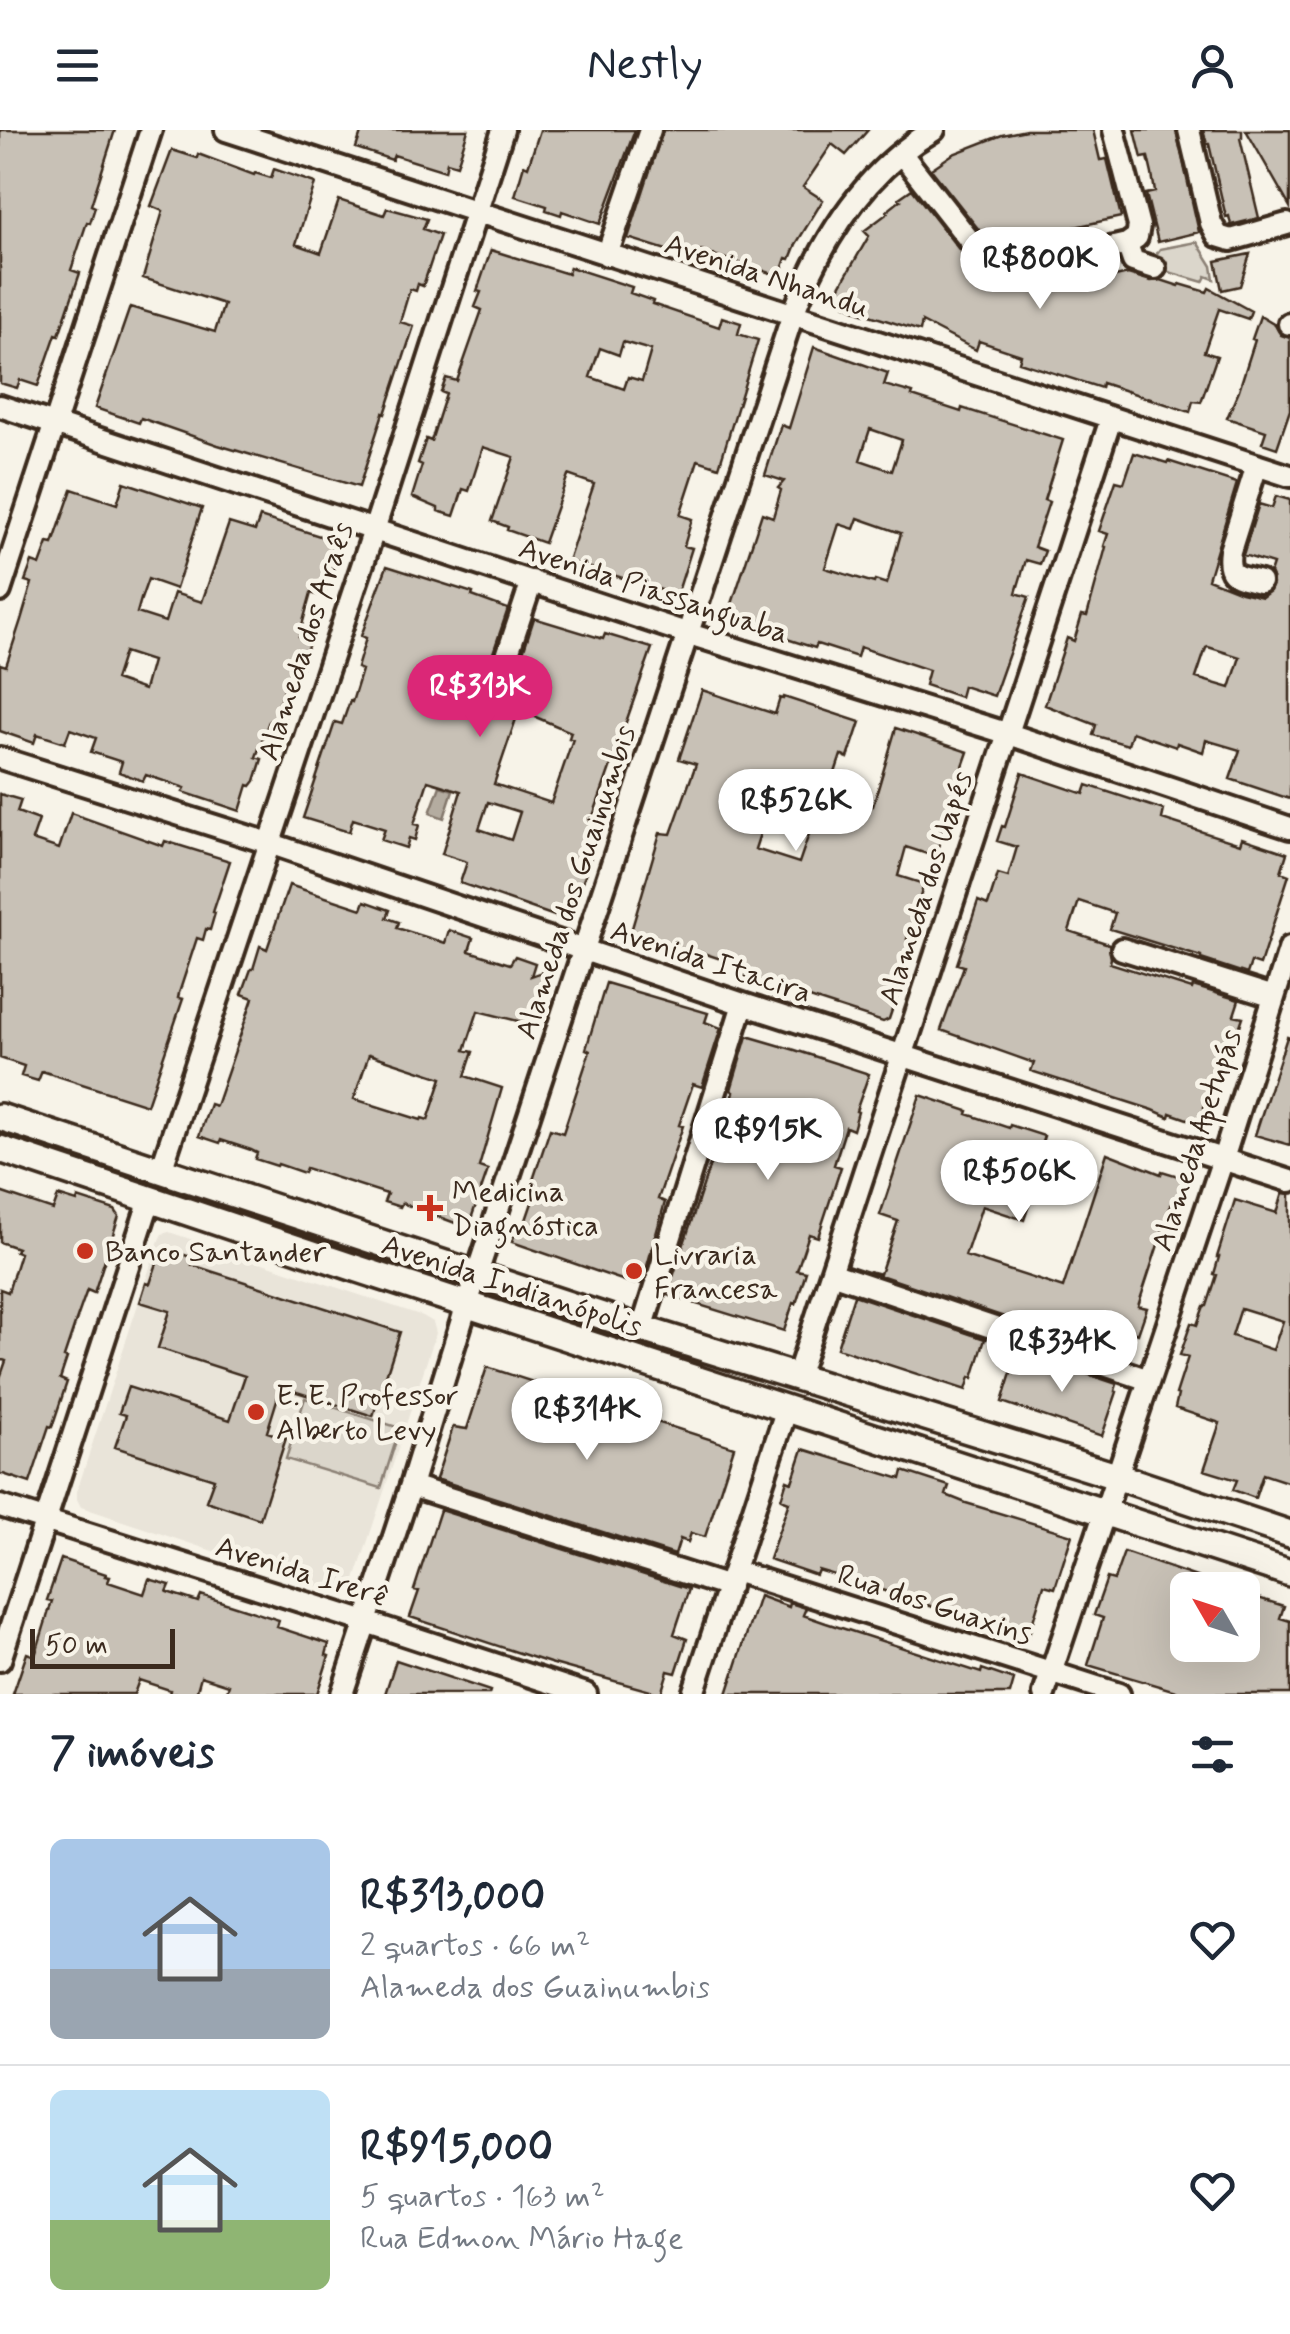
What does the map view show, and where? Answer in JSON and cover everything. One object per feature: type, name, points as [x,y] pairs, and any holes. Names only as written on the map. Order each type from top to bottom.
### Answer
[{"type":"main road","name":"Avenida Indianópolis","points":[[0,1117],[642,1329],[1290,1534]]},
{"type":"main road","name":"Avenida Indianópolis","points":[[0,1149],[1290,1573]]},
{"type":"street","points":[[0,591],[151,130]]},
{"type":"street","name":"Avenida Nhandu","points":[[226,130],[1290,476]]},
{"type":"street","name":"Alameda dos Araês","points":[[161,1170],[503,130]]},
{"type":"street","points":[[607,255],[650,130]]},
{"type":"street","name":"Alameda dos Guainumbis","points":[[342,1694],[804,284],[826,241],[852,204],[901,153],[934,130]]},
{"type":"street","points":[[901,153],[988,264],[998,272],[1018,270],[1127,244],[1136,237],[1139,226],[1114,130]]},
{"type":"street","points":[[1189,130],[1211,223],[1218,236],[1231,240],[1287,224]]},
{"type":"street","points":[[1127,244],[1133,261],[1155,268]]},
{"type":"street","name":"Avenida Piassanguaba","points":[[0,406],[1290,828]]},
{"type":"street","name":"Alameda dos Uapés","points":[[797,1377],[1110,418]]},
{"type":"street","points":[[1257,465],[1230,551],[1229,568],[1236,575],[1260,582]]},
{"type":"street","points":[[498,682],[532,582]]},
{"type":"street","points":[[474,675],[519,689]]},
{"type":"street","name":"Avenida Itacira","points":[[0,758],[269,843],[743,1004],[1290,1181]]},
{"type":"street","name":"Alameda Apetupás","points":[[1044,1694],[1290,946]]},
{"type":"street","points":[[1122,949],[1274,997]]},
{"type":"street","points":[[642,1329],[743,1004]]},
{"type":"street","points":[[0,1660],[150,1199]]},
{"type":"street","points":[[831,1273],[1149,1380]]},
{"type":"street","points":[[693,1694],[787,1408]]},
{"type":"street","name":"Rua dos Guaxins","points":[[411,1486],[1119,1694]]},
{"type":"street","name":"Avenida Irerê","points":[[0,1506],[586,1694]]},
{"type":"shaded area","points":[[1197,242],[1212,266],[1214,279],[1206,276],[1203,282],[1155,268],[1153,259],[1160,249]]},
{"type":"shaded area","points":[[440,786],[453,790],[444,818],[430,813]]},
{"type":"shaded area","name":"E. E. Professor Alberto Levy","points":[[169,1232],[433,1322],[436,1333],[352,1589],[344,1595],[81,1507],[77,1499],[159,1240]]},
{"type":"shaded area","points":[[305,1398],[400,1428],[381,1488],[286,1459]]},
{"type":"building","points":[[0,130],[115,130],[91,205],[95,207],[90,223],[87,222],[71,270],[80,273],[38,386],[20,380],[17,388],[0,383]]},
{"type":"building","points":[[362,130],[468,130],[457,165],[447,162],[445,171],[356,148]]},
{"type":"building","points":[[540,130],[635,130],[600,224],[562,211],[561,215],[515,196]]},
{"type":"building","points":[[663,130],[868,130],[846,155],[832,144],[803,187],[823,200],[790,259],[786,258],[780,276],[701,251],[698,260],[628,238]]},
{"type":"building","points":[[1026,130],[1093,130],[1100,160],[1107,159],[1121,217],[991,245],[931,169],[953,154]]},
{"type":"building","points":[[1135,130],[1176,130],[1199,232],[1158,242],[1146,194],[1155,192],[1152,174],[1148,157],[1142,158]]},
{"type":"building","points":[[1203,130],[1242,130],[1240,138],[1259,218],[1231,225]]},
{"type":"building","points":[[1246,130],[1290,130],[1290,207]]},
{"type":"building","points":[[172,150],[197,158],[198,154],[254,175],[271,178],[274,169],[315,183],[296,244],[321,253],[339,200],[384,215],[387,208],[427,219],[423,229],[440,235],[423,286],[418,284],[416,291],[410,289],[400,322],[414,326],[359,487],[141,418],[139,423],[95,408],[130,307],[215,332],[224,304],[143,278],[163,211],[151,206]]},
{"type":"building","points":[[912,189],[985,285],[1002,291],[1091,271],[1094,282],[1128,274],[1207,292],[1209,288],[1251,311],[1248,319],[1219,309],[1204,352],[1217,356],[1201,402],[1193,401],[1190,412],[1102,383],[1101,388],[1019,362],[1021,355],[979,341],[976,350],[922,322],[920,331],[860,312],[833,298],[869,236],[864,231]]},
{"type":"building","points":[[491,250],[568,274],[570,267],[632,287],[630,293],[653,301],[652,304],[719,327],[722,317],[741,323],[738,334],[758,340],[719,467],[698,460],[680,515],[692,519],[684,546],[692,548],[677,595],[568,561],[594,484],[568,475],[544,543],[492,521],[514,457],[483,447],[469,491],[463,489],[454,516],[412,497],[422,465],[418,463],[426,439],[431,441],[446,394],[441,392],[446,378],[457,381],[482,310],[475,307],[481,292],[477,291]],"holes":[[[623,342],[651,350],[642,381],[628,377],[624,389],[590,377],[600,348],[619,355]]]},
{"type":"building","points":[[1250,254],[1240,286],[1222,290],[1216,261]]},
{"type":"building","points":[[1260,316],[1290,338],[1290,410],[1277,448],[1262,443],[1266,431],[1227,418]]},
{"type":"building","points":[[814,347],[888,373],[884,385],[913,393],[912,396],[1063,440],[1034,547],[1045,551],[1040,564],[1026,560],[1016,593],[1029,597],[994,696],[963,686],[960,697],[925,685],[929,670],[860,647],[857,657],[817,644],[815,648],[728,616],[762,513],[773,517],[781,490],[778,488],[784,481],[765,475],[781,425],[789,428]],"holes":[[[870,429],[902,440],[892,471],[860,460]],[[858,518],[901,533],[887,584],[825,568],[839,524],[854,529]]]},
{"type":"building","points":[[1134,453],[1237,483],[1208,579],[1262,597],[1273,584],[1273,564],[1243,555],[1259,504],[1272,508],[1276,496],[1290,500],[1290,799],[1230,779],[1240,750],[1206,740],[1203,752],[1132,732],[1128,745],[1093,735],[1096,725],[1045,705],[1067,638],[1074,641],[1082,615],[1087,616],[1108,534],[1099,531],[1116,481],[1124,483]],"holes":[[[1208,647],[1240,657],[1230,688],[1196,678]]]},
{"type":"building","points":[[124,482],[202,508],[176,589],[148,579],[141,599],[137,613],[165,622],[174,593],[202,602],[229,523],[255,531],[260,517],[342,543],[324,597],[311,593],[299,636],[310,639],[300,672],[291,669],[279,704],[288,707],[282,726],[269,721],[256,757],[262,759],[255,781],[248,785],[240,811],[146,775],[143,781],[119,772],[122,762],[91,752],[96,738],[70,729],[65,743],[37,734],[34,743],[0,731],[0,664],[6,666],[21,620],[32,583],[25,581],[32,562],[40,565],[48,543],[53,544],[72,489],[117,504]],"holes":[[[124,652],[152,661],[144,690],[115,680]]]},
{"type":"building","points":[[387,566],[473,593],[472,596],[508,609],[489,665],[471,662],[462,672],[466,685],[495,696],[521,703],[532,694],[530,681],[516,674],[534,618],[603,639],[605,634],[652,648],[585,839],[584,847],[593,850],[572,916],[566,920],[460,883],[467,862],[442,854],[461,791],[428,781],[414,824],[419,825],[415,840],[409,838],[406,848],[381,840],[385,829],[353,819],[349,832],[303,818],[335,722],[342,724],[352,702],[362,670],[357,668],[366,638],[361,636]],"holes":[[[519,710],[571,732],[569,738],[573,739],[551,803],[494,784]],[[488,802],[520,812],[511,840],[479,829]]]},
{"type":"building","points":[[702,690],[775,714],[780,698],[784,697],[860,722],[848,758],[841,755],[826,800],[867,814],[873,806],[896,728],[968,752],[936,857],[906,847],[898,876],[924,884],[907,939],[915,942],[889,1019],[883,1022],[736,974],[739,965],[700,952],[696,962],[673,954],[674,949],[630,935],[660,833],[671,834],[696,764],[679,759]],"holes":[[[770,803],[807,815],[802,828],[810,831],[799,863],[755,849]]]},
{"type":"building","points":[[1022,773],[1084,794],[1087,785],[1164,810],[1162,819],[1240,844],[1242,838],[1287,853],[1281,872],[1289,875],[1260,965],[1251,962],[1247,974],[1110,929],[1115,913],[1079,901],[1069,931],[1109,944],[1110,963],[1239,1000],[1234,1015],[1243,1017],[1225,1070],[1217,1067],[1210,1087],[1204,1107],[1213,1109],[1207,1126],[1031,1071],[1034,1063],[941,1030],[964,966],[957,964],[978,901],[988,905],[998,874],[1008,877],[1017,847],[997,841]]},
{"type":"building","points":[[0,794],[21,800],[17,812],[39,820],[32,840],[59,849],[71,813],[163,846],[165,841],[230,861],[210,930],[206,929],[203,940],[197,938],[179,993],[178,998],[183,999],[147,1105],[42,1071],[38,1081],[21,1076],[24,1066],[0,1058]]},
{"type":"building","points":[[289,885],[362,909],[365,901],[390,910],[387,918],[399,922],[397,928],[445,943],[449,930],[473,938],[469,951],[510,964],[515,956],[535,963],[531,976],[550,969],[540,1001],[536,1000],[526,1023],[478,1011],[465,1050],[473,1052],[465,1076],[502,1088],[479,1167],[488,1170],[466,1227],[402,1203],[400,1207],[384,1202],[387,1194],[306,1168],[304,1173],[277,1166],[255,1159],[257,1153],[251,1150],[199,1136],[210,1104],[216,1106],[253,998],[242,994],[251,969],[260,946],[267,949]],"holes":[[[369,1054],[442,1078],[428,1120],[354,1099]]]},
{"type":"building","points":[[606,983],[708,1013],[705,1022],[721,1028],[702,1087],[693,1084],[679,1125],[683,1126],[658,1199],[665,1202],[642,1284],[512,1242],[517,1227],[523,1229],[537,1188],[531,1186],[550,1129],[563,1133],[590,1051],[586,1049]]},
{"type":"building","points":[[747,1036],[869,1074],[853,1130],[846,1127],[834,1165],[841,1167],[818,1237],[809,1234],[797,1270],[806,1272],[784,1331],[667,1295],[734,1092],[731,1090]]},
{"type":"building","points":[[1287,1037],[1290,1038],[1290,1145],[1255,1135]]},
{"type":"building","points":[[920,1095],[1009,1128],[1010,1125],[1044,1136],[1037,1158],[1055,1164],[1047,1189],[1036,1185],[1024,1220],[982,1206],[965,1256],[1063,1288],[1107,1153],[1161,1174],[1162,1171],[1185,1178],[1176,1207],[1171,1205],[1138,1306],[1147,1308],[1138,1334],[1101,1322],[1093,1347],[868,1271],[880,1274],[898,1221],[880,1215]]},
{"type":"building","points":[[0,1192],[53,1210],[58,1196],[77,1202],[78,1198],[115,1210],[119,1216],[94,1293],[87,1290],[64,1357],[67,1358],[60,1379],[67,1382],[30,1483],[0,1473],[0,1378],[6,1361],[0,1359],[0,1289],[8,1292],[20,1253],[0,1242]]},
{"type":"building","points":[[1283,1193],[1290,1194],[1290,1483],[1263,1474],[1255,1498],[1233,1490],[1237,1480],[1204,1470],[1220,1423],[1175,1408],[1176,1394],[1188,1357],[1180,1355],[1191,1323],[1197,1325],[1207,1306],[1235,1200],[1277,1213]],"holes":[[[1241,1308],[1283,1321],[1273,1350],[1232,1336]]]},
{"type":"building","points":[[169,1250],[194,1258],[192,1265],[400,1332],[373,1416],[281,1387],[267,1432],[286,1438],[260,1519],[206,1501],[214,1479],[115,1447],[126,1415],[119,1413],[128,1387],[230,1420],[245,1376],[158,1348],[170,1311],[140,1302],[159,1257],[166,1259]]},
{"type":"building","points":[[854,1295],[985,1339],[966,1390],[837,1348]]},
{"type":"building","points":[[1028,1354],[1117,1384],[1102,1436],[1002,1402],[1012,1370],[1021,1373]]},
{"type":"building","points":[[487,1367],[734,1447],[705,1537],[691,1533],[688,1542],[680,1539],[675,1555],[436,1479],[453,1427],[467,1429]]},
{"type":"building","points":[[803,1449],[901,1479],[903,1471],[949,1486],[946,1495],[966,1503],[1072,1535],[1055,1588],[1044,1585],[1027,1641],[845,1578],[818,1570],[816,1575],[769,1559],[789,1502],[781,1499],[787,1480],[792,1482]]},
{"type":"building","points":[[440,1510],[689,1589],[674,1634],[687,1639],[676,1673],[668,1671],[661,1694],[410,1617],[419,1591],[414,1590]]},
{"type":"building","points":[[1124,1552],[1182,1572],[1170,1572],[1170,1662],[1260,1662],[1260,1599],[1284,1606],[1280,1618],[1290,1621],[1290,1694],[1175,1694],[1176,1691],[1088,1665],[1103,1618],[1094,1615],[1107,1578],[1114,1580]]},
{"type":"building","points":[[61,1559],[106,1574],[110,1577],[108,1582],[144,1594],[149,1579],[170,1585],[167,1592],[198,1602],[201,1595],[279,1620],[277,1627],[329,1644],[317,1694],[226,1694],[229,1685],[201,1676],[196,1694],[169,1694],[170,1690],[139,1680],[134,1694],[13,1694],[27,1653],[35,1656]]},
{"type":"building","points":[[759,1596],[789,1607],[790,1603],[806,1608],[803,1615],[826,1623],[1014,1680],[1010,1694],[727,1694]]},
{"type":"building","points":[[396,1660],[490,1691],[489,1694],[385,1694]]},
{"type":"place","name":"Medicina Diagnóstica","points":[[430,1208]]},
{"type":"place","name":"Banco Santander","points":[[85,1251]]},
{"type":"place","name":"Livraria Francesa","points":[[634,1271]]},
{"type":"place","name":"E. E. Professor Alberto Levy","points":[[256,1412]]}]
